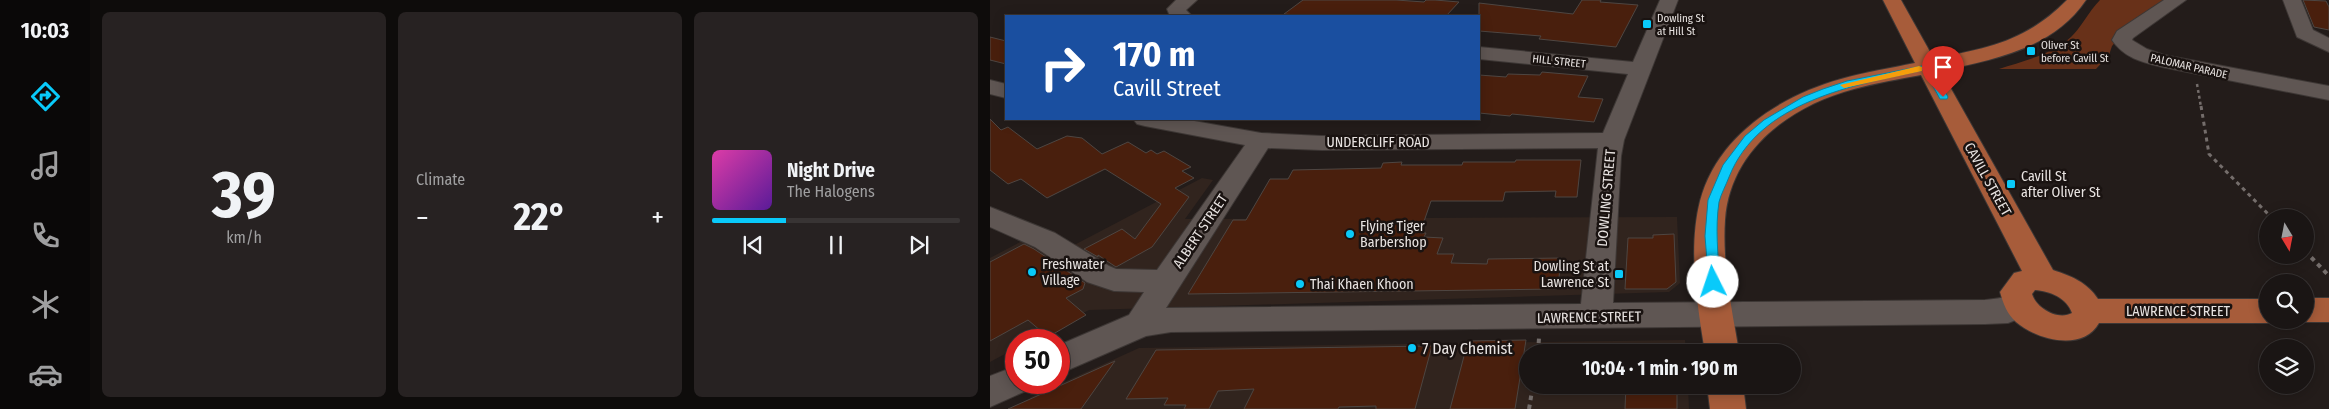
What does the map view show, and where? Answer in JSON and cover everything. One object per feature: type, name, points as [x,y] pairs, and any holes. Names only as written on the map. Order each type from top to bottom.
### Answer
[{"type":"main road","name":"CAVILL STREET","points":[[1892,0],[2042,279]]},
{"type":"main road","points":[[1721,344],[1712,260],[1714,200],[1728,165],[1749,138],[1786,110],[1827,91],[1847,84],[1996,51],[2028,40],[2055,23],[2077,0]]},
{"type":"main road","points":[[2042,279],[2058,283],[2075,292],[2089,310],[2087,318],[2082,324],[2063,328],[2036,320],[2020,306],[2016,297],[2020,285],[2025,281],[2042,279]]},
{"type":"main road","name":"LAWRENCE STREET","points":[[2089,310],[2259,311]]},
{"type":"main road","points":[[2314,310],[2329,310]]},
{"type":"main road","points":[[1726,394],[1728,409]]},
{"type":"street","points":[[1180,15],[1176,9],[1188,0]]},
{"type":"street","name":"DOWLING STREET","points":[[1596,316],[1608,156],[1612,140],[1669,0]]},
{"type":"street","name":"PALOMAR PARADE","points":[[2177,0],[2124,35],[2122,40],[2124,44],[2137,52],[2165,62],[2235,77],[2329,93]]},
{"type":"street","points":[[2292,0],[2304,33],[2329,46]]},
{"type":"street","name":"HILL STREET","points":[[1480,53],[1640,69]]},
{"type":"street","points":[[2165,62],[2186,78],[2210,81],[2235,77]]},
{"type":"street","points":[[990,88],[1005,91]]},
{"type":"street","name":"UNDERCLIFF ROAD","points":[[1151,120],[1261,140],[1322,143],[1612,140]]},
{"type":"street","name":"ALBERT STREET","points":[[1149,323],[1166,281],[1261,140]]},
{"type":"street","points":[[990,216],[1044,240],[1098,274],[1114,280],[1166,281]]},
{"type":"street","name":"LAWRENCE STREET","points":[[1149,323],[1717,314],[1984,312],[2008,311],[2020,306]]},
{"type":"street","points":[[1070,355],[1149,323]]},
{"type":"street","points":[[990,392],[1005,385]]},
{"type":"path","points":[[2197,80],[2209,154],[2263,209]]},
{"type":"path","points":[[2314,260],[2329,276]]},
{"type":"path","points":[[1539,337],[1539,344]]},
{"type":"path","points":[[1529,409],[1532,394]]},
{"type":"shaded area","points":[[2100,0],[2163,0],[2134,20],[2112,46],[2109,55],[2096,69],[1999,69],[2036,57],[2063,43],[2074,34]]},
{"type":"shaded area","points":[[1202,178],[1213,180],[1185,219],[1677,217],[1680,283],[1669,292],[1089,310],[1052,329],[1005,329],[1005,354],[990,362],[990,258],[1028,238],[1059,253]]},
{"type":"shaded area","points":[[1685,340],[1685,344],[1519,344],[1519,394],[1688,394],[1689,409],[1021,409],[1031,397],[1038,394],[1070,394],[1070,379],[1139,348]]},
{"type":"building","points":[[1303,0],[1396,0],[1424,2],[1426,0],[1435,0],[1459,2],[1447,15],[1284,14]]},
{"type":"building","points":[[1582,0],[1601,0],[1600,2],[1638,5],[1616,47],[1539,39],[1541,36],[1480,31],[1479,3],[1573,14]]},
{"type":"building","points":[[2303,0],[2326,1],[2329,7],[2329,30],[2314,27]]},
{"type":"building","points":[[990,37],[1005,41],[1005,64],[990,60]]},
{"type":"building","points":[[1542,72],[1588,76],[1578,97],[1603,99],[1594,122],[1512,114],[1510,116],[1480,113],[1480,75],[1506,77],[1508,74],[1540,75]]},
{"type":"building","points":[[990,119],[1001,130],[1008,127],[1037,149],[1067,136],[1082,138],[1102,154],[1128,142],[1146,153],[1151,150],[1157,154],[1164,151],[1191,167],[1182,171],[1194,178],[1175,188],[1189,197],[1152,247],[1116,267],[1098,255],[1098,257],[1084,249],[1122,229],[1135,239],[1161,204],[1105,169],[1047,198],[1021,179],[1008,184],[990,170]]},
{"type":"building","points":[[1516,160],[1581,160],[1577,197],[1555,197],[1556,191],[1505,192],[1503,201],[1431,201],[1420,233],[1426,233],[1424,237],[1443,238],[1437,254],[1454,254],[1451,263],[1487,264],[1488,259],[1562,258],[1557,289],[1188,294],[1233,220],[1246,220],[1270,179],[1288,179],[1293,170],[1381,168],[1383,163],[1402,162],[1401,165],[1462,165],[1463,162],[1515,162]]},
{"type":"building","points":[[1674,234],[1676,282],[1667,289],[1625,289],[1628,238],[1653,238],[1653,235]]},
{"type":"building","points":[[1024,244],[1034,249],[1085,283],[1083,289],[1066,298],[1086,315],[1062,329],[1039,329],[1028,320],[1012,329],[1005,329],[1005,333],[990,341],[990,262]]},
{"type":"building","points":[[1526,340],[1525,344],[1519,344],[1519,384],[1515,409],[1450,409],[1468,341]]},
{"type":"building","points":[[1432,346],[1415,409],[1376,409],[1376,406],[1339,407],[1338,409],[1244,409],[1254,389],[1218,391],[1209,409],[1184,409],[1186,405],[1164,405],[1168,398],[1126,399],[1156,350]]},
{"type":"building","points":[[1115,361],[1081,409],[1008,409],[1041,394],[1070,394],[1070,381]]},
{"type":"building","points":[[1626,394],[1677,394],[1677,409],[1625,409]]},
{"type":"slow traffic","points":[[1844,85],[1919,69]]},
{"type":"place","name":"Dowling St at Hill St","points":[[1647,24]]},
{"type":"place","name":"Oliver St before Cavill St","points":[[2031,51]]},
{"type":"place","name":"Cavill St after Oliver St","points":[[2011,184]]},
{"type":"place","name":"Flying Tiger Barbershop","points":[[1350,234]]},
{"type":"place","name":"Freshwater Village","points":[[1032,272]]},
{"type":"place","name":"Dowling St at Lawrence St","points":[[1619,274]]},
{"type":"place","name":"Thai Khaen Khoon","points":[[1300,284]]},
{"type":"place","name":"7 Day Chemist","points":[[1412,348]]},
{"type":"route","points":[[1713,282],[1711,236],[1714,200],[1728,165],[1749,138],[1768,122],[1806,99],[1847,84],[1927,67],[1943,97]]}]
